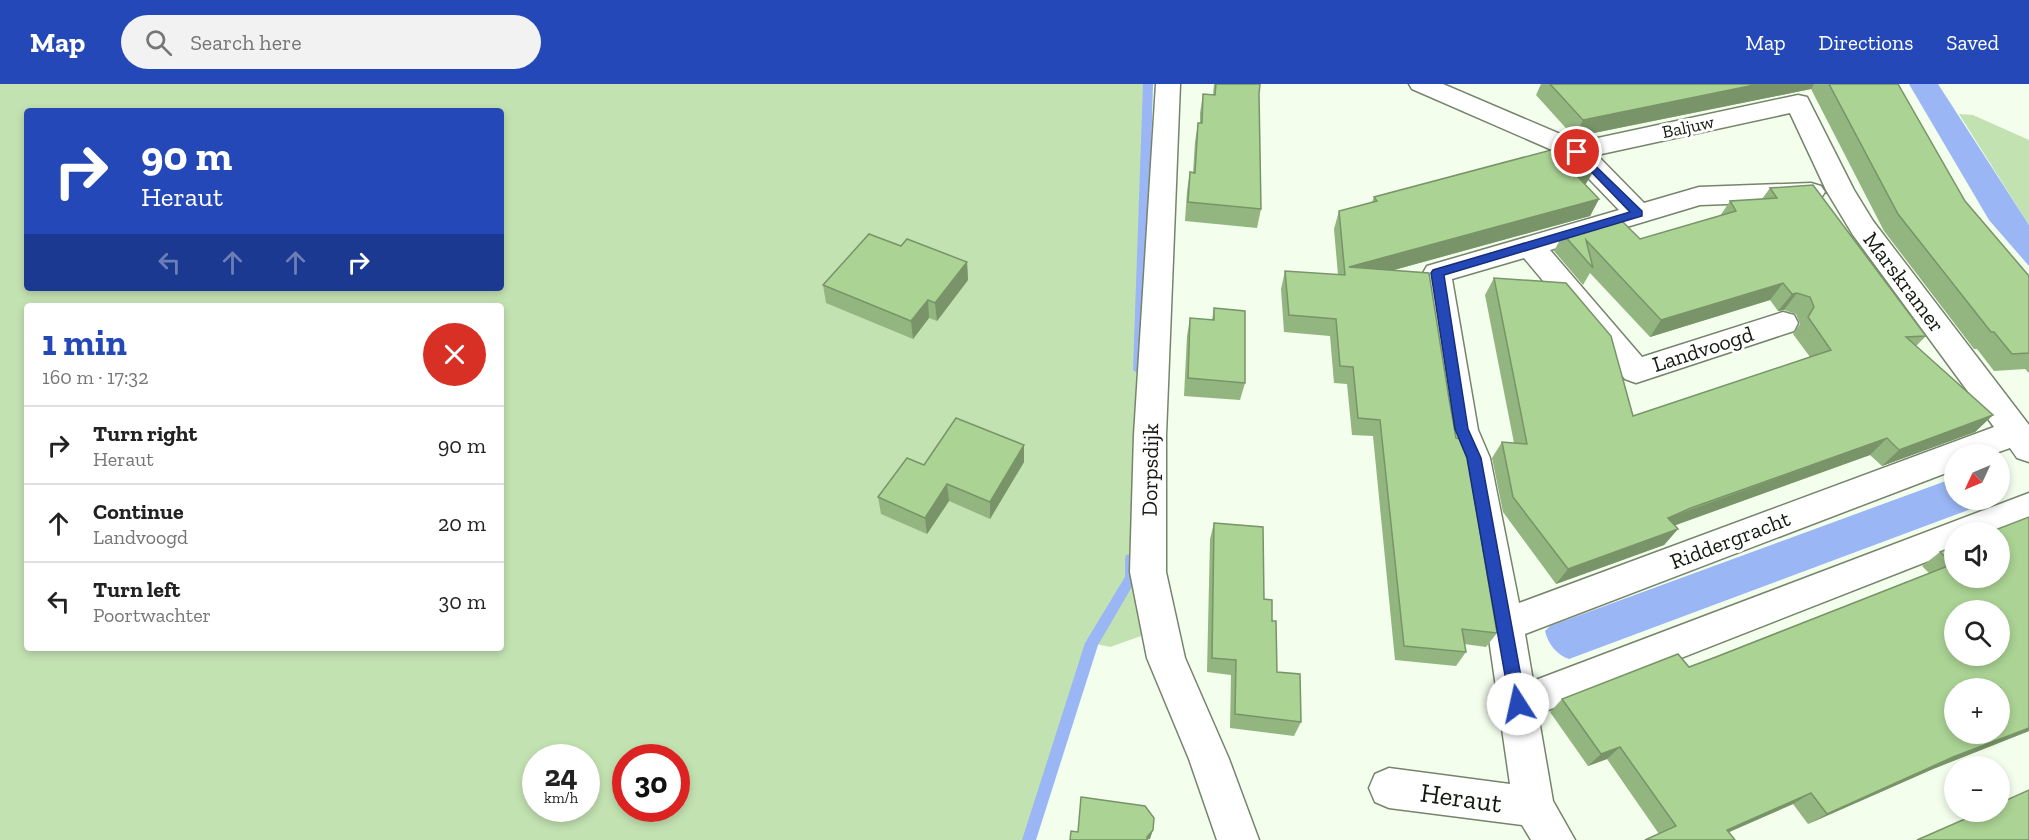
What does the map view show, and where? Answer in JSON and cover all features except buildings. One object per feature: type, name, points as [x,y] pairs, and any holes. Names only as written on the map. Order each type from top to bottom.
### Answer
[{"type":"street","name":"Dorpsdijk","points":[[1168,84],[1150,435],[1148,572],[1166,658],[1209,759],[1238,840]]},
{"type":"street","points":[[1421,84],[1577,152],[1638,213]]},
{"type":"street","name":"Baljuw","points":[[1577,152],[1798,103]]},
{"type":"street","name":"Marskramer","points":[[1798,103],[1840,190],[1863,228],[2023,440]]},
{"type":"street","points":[[1530,246],[1700,196],[1840,190]]},
{"type":"street","name":"Landvoogd","points":[[1530,246],[1636,371],[1784,323]]},
{"type":"street","name":"Heraut","points":[[1530,246],[1437,273],[1462,429],[1474,458],[1505,625],[1534,807],[1554,840]]},
{"type":"street","name":"Riddergracht","points":[[2005,444],[2023,440]]},
{"type":"street","name":"Riddergracht","points":[[1505,625],[1944,460]]},
{"type":"street","points":[[1990,522],[2029,507]]},
{"type":"street","points":[[1518,704],[1944,540]]},
{"type":"street","name":"Heraut","points":[[1389,788],[1534,807]]},
{"type":"green space","points":[[0,84],[1148,84],[1131,578],[1144,635],[1110,647],[1092,643],[1029,840],[0,840]]},
{"type":"green space","points":[[1959,114],[1973,115],[2029,140],[2029,225]]},
{"type":"water","points":[[1909,84],[1938,84],[2029,225],[2029,266],[1989,220]]},
{"type":"water","points":[[1944,482],[1944,510],[1968,510],[1569,659],[1557,652],[1551,645],[1545,631],[1550,626]]},
{"type":"waterway","points":[[1139,370],[1148,84]]},
{"type":"waterway","points":[[1029,840],[1092,643],[1131,578],[1131,559]]},
{"type":"route","points":[[1518,704],[1474,458],[1462,429],[1437,273],[1638,213],[1577,152]]}]
